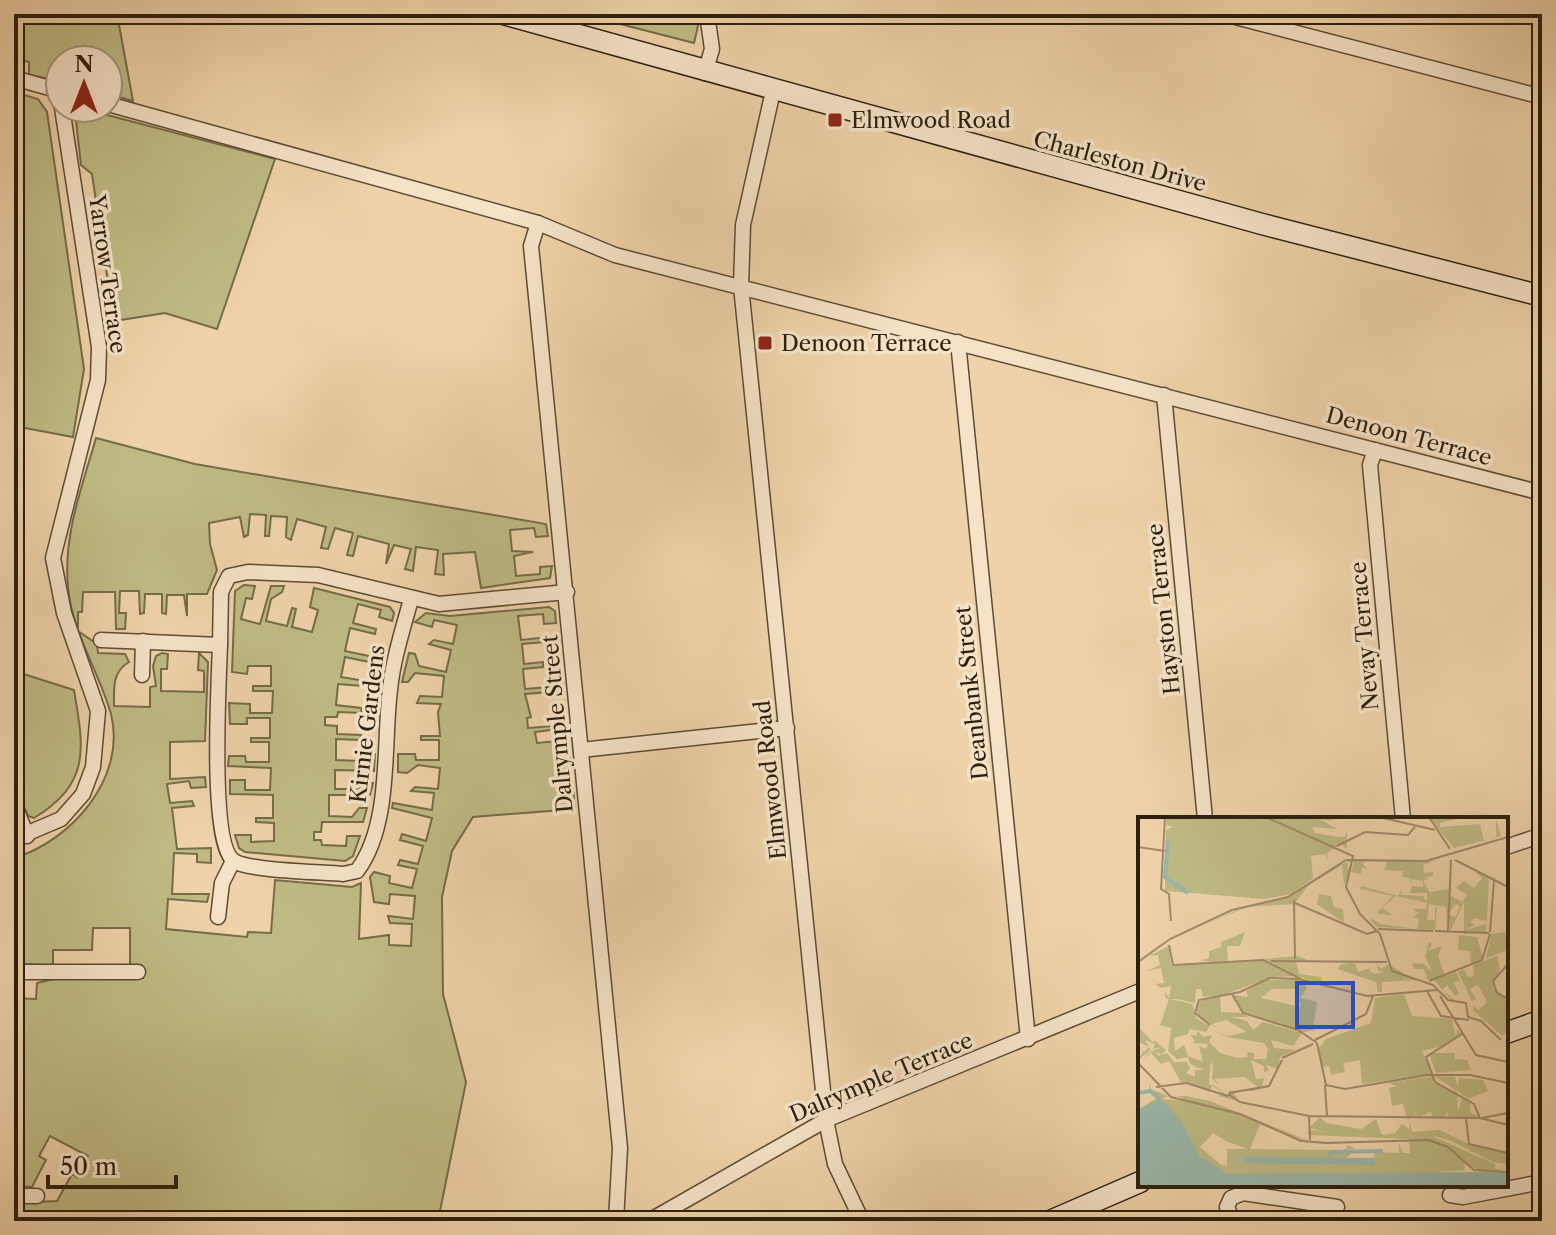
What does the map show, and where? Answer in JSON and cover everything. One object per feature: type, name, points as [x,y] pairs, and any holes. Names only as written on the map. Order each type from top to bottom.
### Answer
[{"type":"street","name":"Charleston Drive","points":[[503,14],[705,73],[1542,296]]},
{"type":"street","points":[[705,73],[712,49],[707,14]]},
{"type":"street","points":[[1224,14],[1542,97]]},
{"type":"street","points":[[14,78],[44,87]]},
{"type":"street","name":"Elmwood Road","points":[[773,91],[743,225],[741,286],[826,1120],[835,1164],[862,1221]]},
{"type":"street","name":"Denoon Terrace","points":[[124,108],[538,223],[615,255],[1542,493]]},
{"type":"street","name":"Yarrow Terrace","points":[[14,803],[21,838],[61,819],[83,794],[93,767],[98,711],[64,613],[53,558],[98,380],[99,347],[64,124]]},
{"type":"street","name":"Dalrymple Street","points":[[538,223],[531,246],[620,1148],[616,1221]]},
{"type":"street","name":"Deanbank Street","points":[[958,342],[1028,1039]]},
{"type":"street","name":"Hayston Terrace","points":[[1164,395],[1205,817]]},
{"type":"street","name":"Nevay Terrace","points":[[1375,450],[1370,465],[1403,817]]},
{"type":"street","points":[[218,917],[222,883],[233,861],[224,848],[217,784],[221,592],[229,576],[248,572],[318,575],[439,604],[567,592]]},
{"type":"street","name":"Kirnie Gardens","points":[[233,861],[249,866],[343,874],[357,871],[365,860],[385,787],[392,669],[411,599]]},
{"type":"street","points":[[101,640],[220,645]]},
{"type":"street","points":[[142,675],[143,641]]},
{"type":"street","points":[[581,750],[787,728]]},
{"type":"street","points":[[1508,846],[1542,835]]},
{"type":"street","points":[[14,972],[138,972]]},
{"type":"street","name":"Dalrymple Terrace","points":[[649,1221],[826,1120],[1138,992]]},
{"type":"street","points":[[1508,1032],[1542,1020]]},
{"type":"street","points":[[1450,1195],[1463,1197],[1542,1182]]},
{"type":"street","points":[[1051,1221],[1138,1183]]},
{"type":"street","points":[[1233,1221],[1227,1207],[1231,1198],[1243,1193],[1280,1191],[1337,1207]]},
{"type":"street","points":[[14,1196],[37,1196]]},
{"type":"shaded area","points":[[14,14],[117,14],[123,44],[44,44],[44,78],[29,75],[29,62],[14,58]]},
{"type":"shaded area","points":[[581,14],[696,14],[698,26],[694,43]]},
{"type":"shaded area","points":[[124,52],[133,101],[124,98]]},
{"type":"shaded area","points":[[14,92],[38,99],[44,108],[44,124],[49,124],[84,369],[73,437],[14,426]]},
{"type":"shaded area","points":[[124,119],[275,159],[217,329],[165,313],[108,322],[106,306],[110,296],[92,174],[81,165],[76,124],[124,124]]},
{"type":"shaded area","points":[[96,438],[195,464],[546,524],[548,536],[536,537],[534,528],[510,530],[512,551],[533,552],[514,556],[516,576],[540,574],[540,567],[552,566],[550,578],[481,588],[475,552],[443,554],[444,575],[435,574],[438,550],[416,547],[413,571],[405,569],[411,549],[394,545],[386,564],[389,544],[358,536],[353,556],[347,555],[353,533],[335,528],[328,549],[321,548],[326,527],[297,519],[291,540],[286,537],[287,517],[271,516],[269,536],[265,536],[266,515],[250,514],[248,535],[244,537],[240,517],[209,523],[210,544],[217,570],[207,594],[187,594],[187,616],[184,595],[167,595],[166,614],[162,613],[162,594],[145,594],[144,613],[140,614],[139,591],[120,591],[119,613],[126,613],[125,629],[116,629],[115,592],[83,592],[78,630],[68,587],[68,549],[75,511]]},
{"type":"shaded area","points":[[244,585],[255,586],[252,599],[246,598],[241,619],[260,624],[271,586],[284,586],[282,592],[271,599],[266,621],[287,626],[292,608],[296,609],[292,627],[312,632],[318,610],[310,607],[314,588],[390,607],[394,613],[392,621],[379,617],[381,610],[358,604],[353,623],[376,629],[375,634],[350,628],[345,651],[369,656],[369,662],[345,657],[341,677],[365,681],[363,686],[338,684],[336,705],[361,708],[362,713],[338,712],[337,717],[325,717],[325,725],[337,726],[337,734],[361,735],[360,740],[336,739],[336,760],[360,761],[366,753],[375,754],[374,771],[335,770],[335,789],[360,789],[360,784],[373,783],[370,795],[329,795],[329,816],[352,817],[359,808],[367,808],[363,822],[322,822],[321,832],[314,832],[314,840],[321,840],[322,845],[346,846],[347,836],[360,836],[353,856],[345,861],[245,852],[239,848],[235,835],[251,835],[251,842],[274,841],[274,823],[256,822],[256,818],[273,818],[273,795],[230,794],[230,780],[245,780],[245,790],[270,790],[271,768],[228,766],[229,756],[245,756],[246,762],[269,762],[269,742],[251,742],[251,738],[270,738],[270,718],[247,718],[247,724],[230,724],[229,703],[250,704],[250,713],[272,713],[273,691],[253,691],[253,686],[271,686],[271,666],[248,666],[247,674],[232,672],[235,591]]},
{"type":"shaded area","points":[[549,607],[555,611],[556,623],[544,624],[543,614],[518,616],[521,640],[558,636],[558,648],[546,649],[545,642],[522,644],[524,664],[543,662],[543,667],[523,669],[525,689],[549,687],[549,679],[561,678],[562,691],[525,694],[531,717],[527,718],[528,728],[566,725],[566,728],[535,732],[537,743],[568,740],[575,809],[473,817],[452,851],[442,897],[443,994],[466,1082],[438,1221],[14,1221],[14,1203],[57,1201],[72,1174],[77,1177],[88,1156],[50,1136],[39,1156],[46,1160],[32,1187],[14,1186],[14,998],[36,999],[37,983],[57,978],[143,978],[141,965],[130,965],[130,928],[93,928],[92,950],[53,950],[53,965],[14,964],[14,858],[35,850],[74,822],[90,804],[111,761],[114,738],[111,714],[79,631],[97,644],[98,653],[125,654],[129,662],[117,676],[114,706],[150,707],[150,687],[156,686],[153,666],[156,656],[162,653],[168,654],[167,669],[161,669],[161,691],[204,692],[204,671],[198,670],[199,653],[208,662],[205,741],[170,742],[170,779],[205,777],[206,787],[191,788],[189,781],[167,784],[170,803],[192,801],[194,806],[172,808],[177,849],[211,848],[211,863],[197,862],[197,854],[174,853],[172,894],[209,894],[207,902],[168,899],[166,929],[247,937],[248,932],[271,933],[275,880],[352,887],[361,883],[359,939],[389,935],[389,945],[411,946],[412,924],[390,923],[388,916],[413,919],[415,896],[390,894],[389,904],[374,902],[370,877],[374,872],[390,876],[389,883],[412,888],[417,869],[398,865],[400,860],[418,864],[423,846],[400,840],[402,834],[426,841],[432,818],[392,808],[393,803],[432,810],[434,793],[411,791],[415,787],[438,789],[440,768],[418,765],[407,773],[398,772],[398,754],[415,754],[416,760],[439,760],[439,740],[421,740],[421,736],[440,736],[438,712],[441,704],[417,703],[420,696],[442,697],[444,676],[415,673],[408,682],[402,682],[409,653],[415,654],[419,666],[446,672],[451,650],[429,644],[434,640],[453,644],[457,625],[434,620],[432,627],[415,622],[426,613],[450,616]]},
{"type":"shaded area","points":[[14,671],[74,690],[80,730],[79,763],[74,778],[66,792],[34,818],[28,816],[14,785]]},
{"type":"place","name":"Elmwood Road","points":[[835,120]]},
{"type":"place","name":"Denoon Terrace","points":[[765,343]]}]
